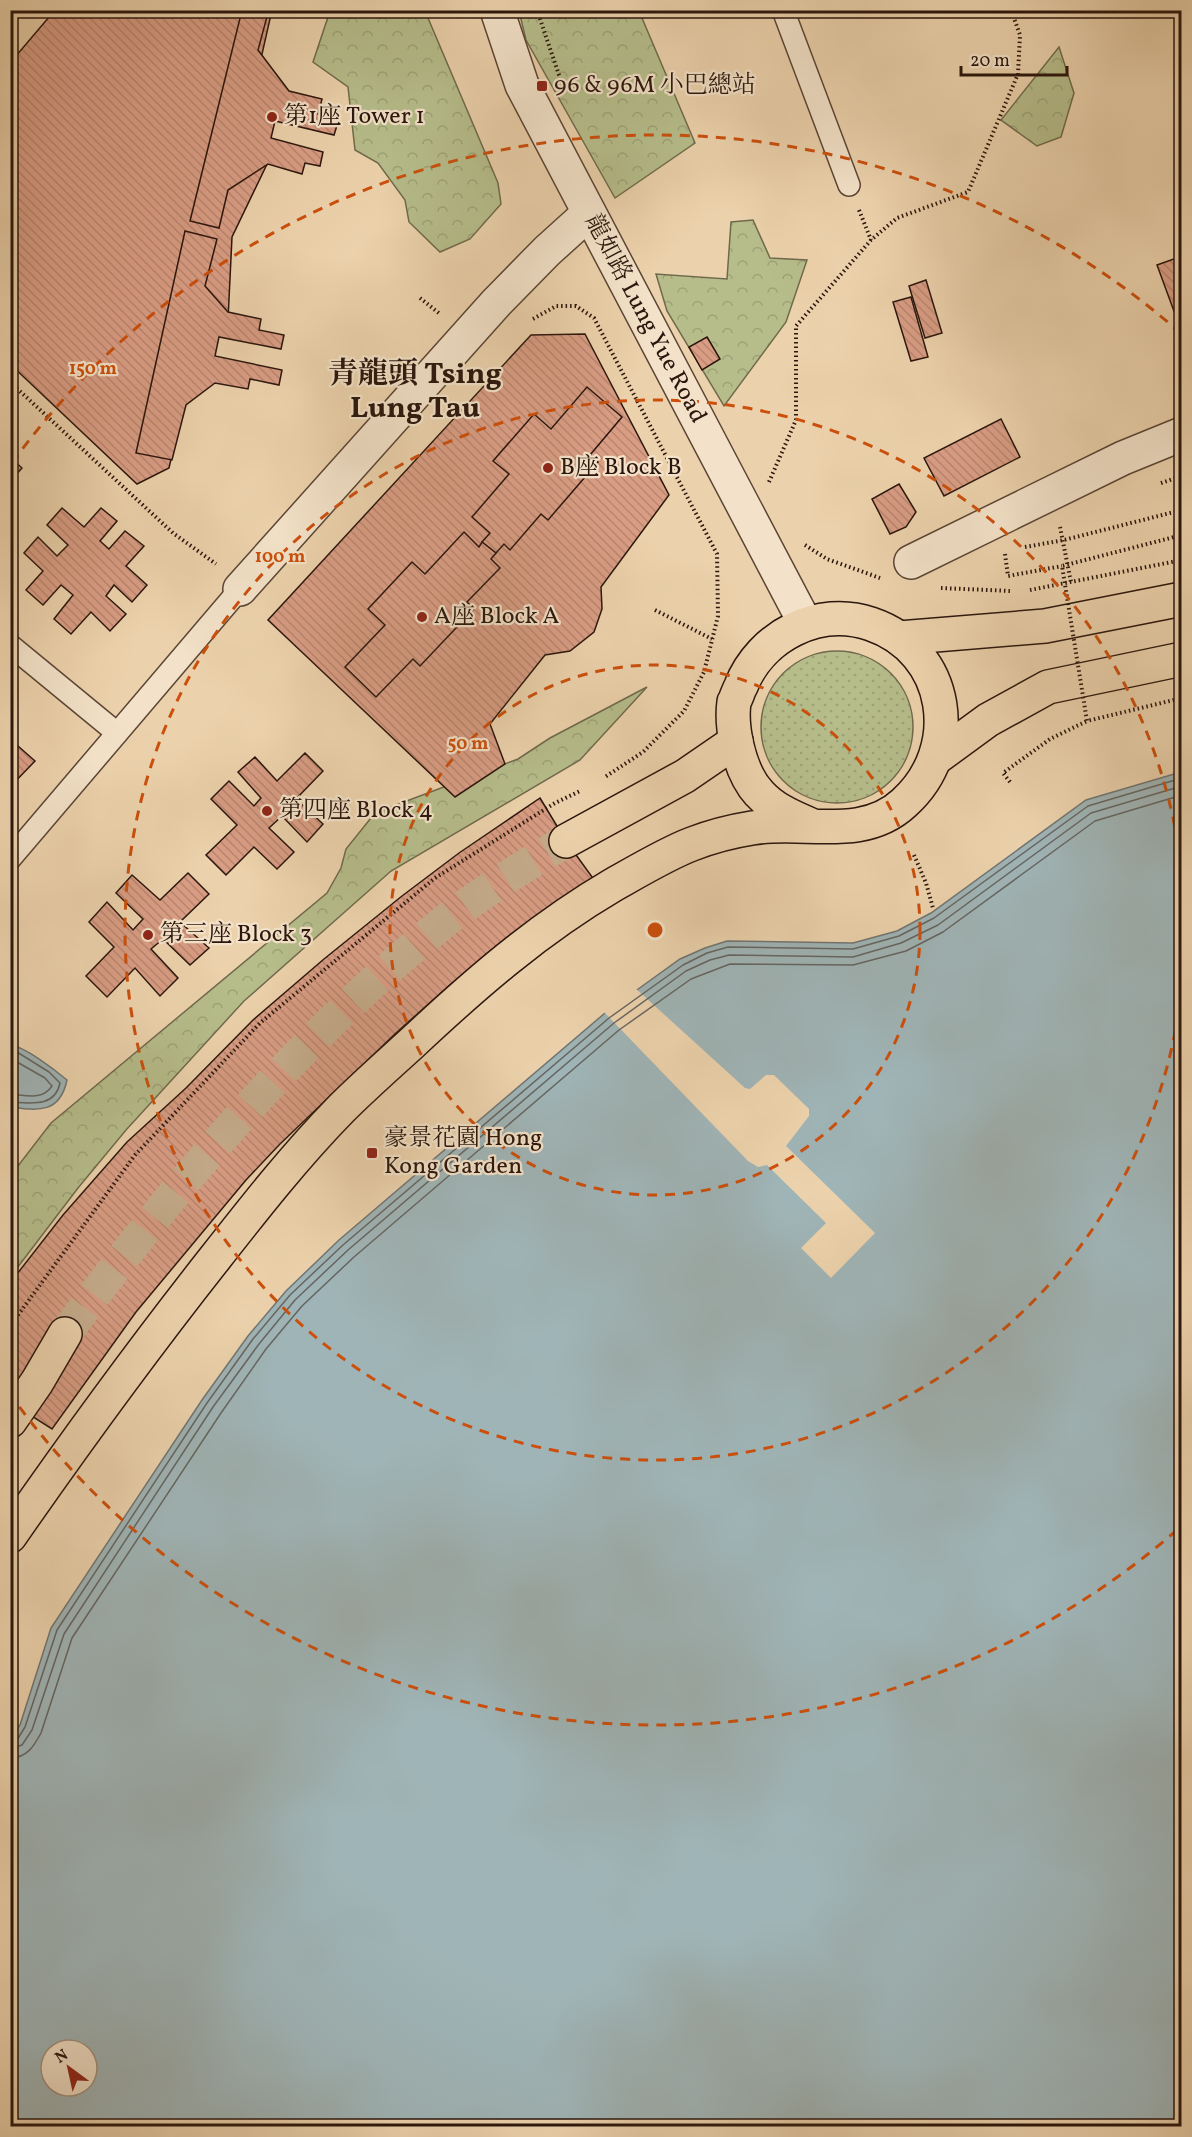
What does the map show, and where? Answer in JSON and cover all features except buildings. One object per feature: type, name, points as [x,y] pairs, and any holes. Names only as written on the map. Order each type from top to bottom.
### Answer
[{"type":"main road","points":[[899,638],[1045,626],[1182,599]]},
{"type":"main road","points":[[10,1536],[90,1420],[268,1191],[340,1110],[459,999],[524,944],[613,885],[692,843],[753,828],[811,825],[842,828],[872,822],[900,807],[922,785],[936,758],[943,724],[937,691],[923,662],[899,638],[870,623],[837,618],[805,623],[772,641],[748,668],[734,701],[734,735],[742,767],[759,793],[783,813],[811,825]]},
{"type":"main road","points":[[936,758],[988,720],[1048,687],[1182,658]]},
{"type":"main road","points":[[566,842],[685,776],[736,741]]},
{"type":"main road","points":[[10,1421],[37,1382],[65,1334]]},
{"type":"street","name":"龍如路 Lung Yue Road","points":[[496,10],[522,85],[805,623]]},
{"type":"street","points":[[231,578],[547,251],[589,213]]},
{"type":"street","points":[[899,571],[944,568],[1123,458],[1182,434]]},
{"type":"street","points":[[10,1514],[90,1420]]},
{"type":"lane","points":[[783,10],[849,185]]},
{"type":"lane","points":[[12,856],[117,733],[231,578]]},
{"type":"lane","points":[[10,645],[117,733]]},
{"type":"lane","points":[[10,1405],[37,1382]]},
{"type":"path","points":[[537,10],[564,88]]},
{"type":"path","points":[[764,483],[767,489],[796,420],[796,326],[871,240],[897,218],[968,192],[1018,74],[1020,35],[1011,10]]},
{"type":"path","points":[[858,208],[871,240]]},
{"type":"path","points":[[420,298],[442,316]]},
{"type":"path","points":[[530,321],[538,314],[556,306],[576,306],[594,318],[717,554],[718,616],[704,672],[684,711],[643,752],[598,781]]},
{"type":"path","points":[[10,382],[173,533],[231,578]]},
{"type":"path","points":[[1023,547],[1052,543],[1182,510]]},
{"type":"path","points":[[1014,549],[1004,550],[1008,576],[1062,566],[1182,535]]},
{"type":"path","points":[[1064,540],[1071,582]]},
{"type":"path","points":[[802,543],[827,559],[867,574],[899,571]]},
{"type":"path","points":[[944,568],[1019,592],[1182,560]]},
{"type":"path","points":[[1062,566],[1087,721]]},
{"type":"path","points":[[654,610],[712,639]]},
{"type":"path","points":[[1010,782],[1003,772],[1050,739],[1087,721],[1182,698]]},
{"type":"path","points":[[10,1326],[135,1155],[260,1023],[435,878],[555,803],[581,790]]},
{"type":"path","points":[[914,855],[926,883],[933,908]]},
{"type":"green space","points":[[330,11],[425,11],[498,183],[501,204],[470,239],[440,252],[409,222],[405,200],[378,163],[355,150],[348,87],[313,62]]},
{"type":"green space","points":[[519,11],[639,11],[695,143],[615,198],[526,40]]},
{"type":"green space","points":[[1059,47],[1074,93],[1061,137],[1037,146],[1001,120]]},
{"type":"green space","points":[[753,220],[770,258],[807,260],[786,322],[724,406],[667,311],[656,274],[727,279],[731,222]]},
{"type":"green space","points":[[837,651],[866,656],[891,673],[908,698],[913,727],[908,756],[891,781],[866,798],[837,803],[808,798],[783,781],[766,756],[761,727],[766,698],[783,673],[808,656]]},
{"type":"green space","points":[[647,687],[580,760],[391,871],[244,1001],[126,1130],[78,1188],[11,1276],[11,1175],[51,1123],[327,893],[341,868],[346,849],[375,813],[518,759],[550,738]]},
{"type":"water","points":[[1181,772],[1181,2126],[11,2126],[10,1740],[20,1725],[51,1628],[202,1400],[248,1336],[286,1291],[339,1240],[605,1013],[680,959],[727,941],[853,943],[897,931],[931,913],[1086,800]]},
{"type":"water","points":[[10,1045],[31,1054],[67,1080],[64,1091],[54,1104],[39,1109],[11,1107]]},
{"type":"pier","points":[[634,987],[745,1088],[750,1089],[766,1075],[774,1075],[809,1109],[809,1116],[786,1146],[875,1233],[831,1278],[801,1248],[826,1223],[767,1165],[758,1167],[748,1161],[603,1011]]},
{"type":"tunnel","points":[[65,1334],[192,1172],[237,1120],[332,1021],[434,930],[498,883],[566,841]]},
{"type":"place","name":"96 & 96M 小巴總站","points":[[542,86]]},
{"type":"place","name":"第1座 Tower 1","points":[[272,117]]},
{"type":"place","name":"B座 Block B","points":[[548,468]]},
{"type":"place","name":"A座 Block A","points":[[422,617]]},
{"type":"place","name":"第四座 Block 4","points":[[267,811]]},
{"type":"place","name":"第三座 Block 3","points":[[148,935]]},
{"type":"place","name":"豪景花園 Hong Kong Garden","points":[[372,1153]]},
{"type":"district","name":"青龍頭 Tsing Lung Tau","points":[[415,392]]}]
